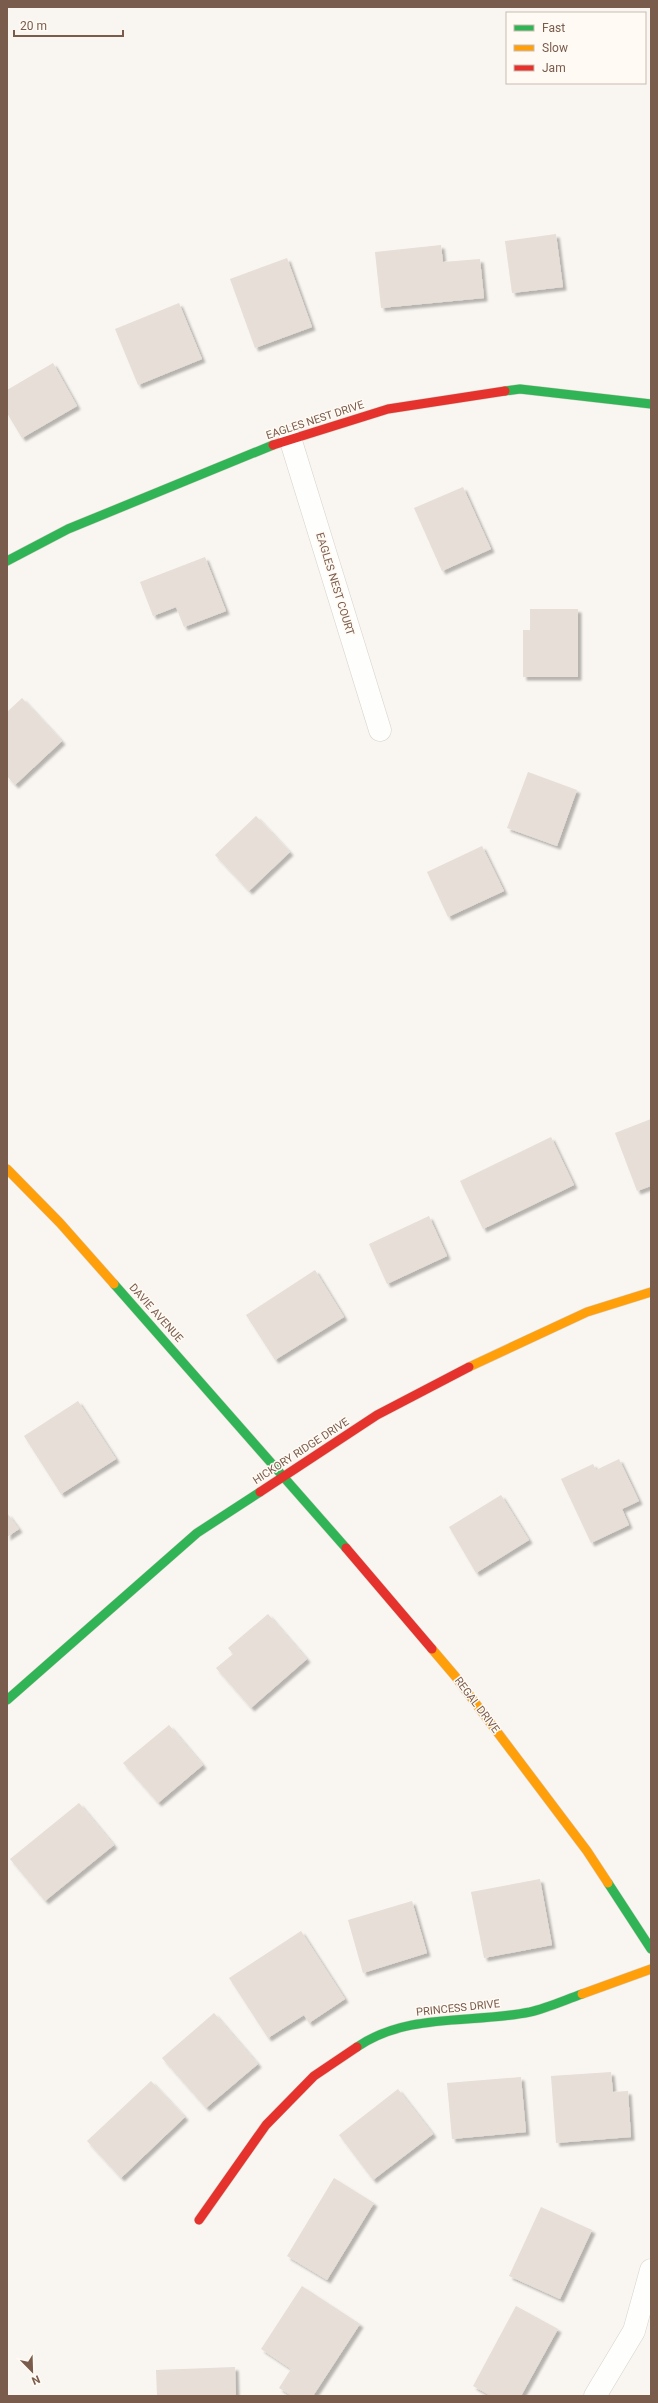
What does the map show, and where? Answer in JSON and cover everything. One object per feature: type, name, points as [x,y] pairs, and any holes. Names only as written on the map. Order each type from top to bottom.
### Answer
[{"type":"street","name":"EAGLES NEST DRIVE","points":[[7,561],[68,529],[290,438],[388,409],[520,389],[651,404]]},
{"type":"street","name":"EAGLES NEST COURT","points":[[290,438],[380,730]]},
{"type":"street","name":"DAVIE AVENUE","points":[[7,1170],[60,1223],[285,1476]]},
{"type":"street","name":"HICKORY RIDGE DRIVE","points":[[7,1700],[197,1533],[377,1414],[492,1355],[587,1312],[651,1292]]},
{"type":"street","name":"REGAL DRIVE","points":[[285,1476],[455,1676],[587,1851],[651,1949]]},
{"type":"street","name":"PRINCESS DRIVE","points":[[199,2220],[266,2125],[314,2076],[370,2038],[418,2023],[530,2012],[651,1969]]},
{"type":"street","points":[[595,2396],[634,2331],[651,2270]]},
{"type":"building","points":[[556,234],[563,287],[512,293],[505,241]]},
{"type":"building","points":[[441,245],[443,262],[480,259],[484,298],[381,308],[375,252]]},
{"type":"building","points":[[287,258],[312,327],[255,348],[230,279]]},
{"type":"building","points":[[179,303],[202,359],[138,385],[115,329]]},
{"type":"building","points":[[53,363],[77,406],[22,438],[7,413],[7,390]]},
{"type":"building","points":[[463,487],[491,549],[442,571],[414,508]]},
{"type":"building","points":[[205,557],[226,611],[184,627],[176,607],[153,616],[140,582]]},
{"type":"building","points":[[530,609],[578,609],[578,677],[523,677],[523,630],[530,630]]},
{"type":"building","points":[[22,698],[62,741],[15,785],[7,776],[7,712]]},
{"type":"building","points":[[528,772],[577,790],[557,846],[507,828]]},
{"type":"building","points":[[256,816],[290,852],[249,891],[215,855]]},
{"type":"building","points":[[482,846],[504,891],[448,917],[427,872]]},
{"type":"building","points":[[651,1119],[651,1186],[637,1191],[615,1133]]},
{"type":"building","points":[[551,1137],[574,1185],[483,1229],[460,1181]]},
{"type":"building","points":[[429,1216],[447,1256],[387,1284],[369,1244]]},
{"type":"building","points":[[315,1270],[344,1317],[275,1360],[246,1315]]},
{"type":"building","points":[[78,1401],[116,1459],[61,1494],[24,1436]]},
{"type":"building","points":[[619,1459],[639,1501],[622,1509],[629,1525],[591,1543],[561,1479],[593,1464],[596,1470]]},
{"type":"building","points":[[501,1495],[529,1540],[476,1573],[449,1527]]},
{"type":"building","points":[[7,1513],[19,1529],[7,1537]]},
{"type":"building","points":[[268,1614],[307,1659],[251,1708],[216,1668],[233,1654],[228,1648]]},
{"type":"building","points":[[169,1725],[203,1765],[158,1803],[123,1763]]},
{"type":"building","points":[[79,1803],[114,1845],[45,1901],[10,1859]]},
{"type":"building","points":[[540,1879],[552,1945],[484,1958],[471,1892]]},
{"type":"building","points":[[412,1901],[427,1953],[363,1973],[348,1920]]},
{"type":"building","points":[[301,1931],[345,1999],[309,2023],[304,2015],[268,2038],[229,1978]]},
{"type":"building","points":[[214,2013],[258,2064],[206,2108],[162,2058]]},
{"type":"building","points":[[611,2072],[613,2092],[628,2091],[631,2137],[556,2143],[551,2076]]},
{"type":"building","points":[[521,2077],[526,2132],[452,2139],[447,2083]]},
{"type":"building","points":[[151,2081],[185,2117],[121,2178],[87,2141]]},
{"type":"building","points":[[398,2089],[433,2134],[373,2180],[339,2135]]},
{"type":"building","points":[[334,2178],[374,2203],[327,2280],[287,2256]]},
{"type":"building","points":[[541,2207],[592,2230],[560,2299],[509,2276]]},
{"type":"building","points":[[302,2286],[360,2324],[313,2396],[292,2396],[279,2388],[291,2369],[261,2349]]},
{"type":"building","points":[[516,2306],[558,2329],[521,2396],[491,2396],[473,2386]]},
{"type":"building","points":[[235,2367],[236,2396],[157,2396],[156,2370]]},
{"type":"traffic: fast","points":[[505,391],[520,389],[651,404]]},
{"type":"traffic: fast","points":[[7,561],[68,529],[273,445]]},
{"type":"traffic: fast","points":[[114,1284],[346,1548]]},
{"type":"traffic: fast","points":[[7,1700],[197,1533],[260,1492]]},
{"type":"traffic: fast","points":[[608,1883],[651,1949]]},
{"type":"traffic: fast","points":[[357,2047],[377,2036],[397,2028],[441,2021],[508,2016],[530,2012],[582,1994]]},
{"type":"traffic: slow","points":[[7,1169],[60,1223],[114,1284]]},
{"type":"traffic: slow","points":[[469,1367],[587,1312],[651,1292]]},
{"type":"traffic: slow","points":[[432,1649],[455,1676],[587,1851],[608,1883]]},
{"type":"traffic: slow","points":[[582,1994],[651,1969]]},
{"type":"traffic: jam","points":[[273,445],[388,409],[505,391]]},
{"type":"traffic: jam","points":[[260,1492],[377,1415],[469,1367]]},
{"type":"traffic: jam","points":[[346,1548],[432,1649]]},
{"type":"traffic: jam","points":[[199,2220],[266,2125],[314,2076],[357,2047]]}]
